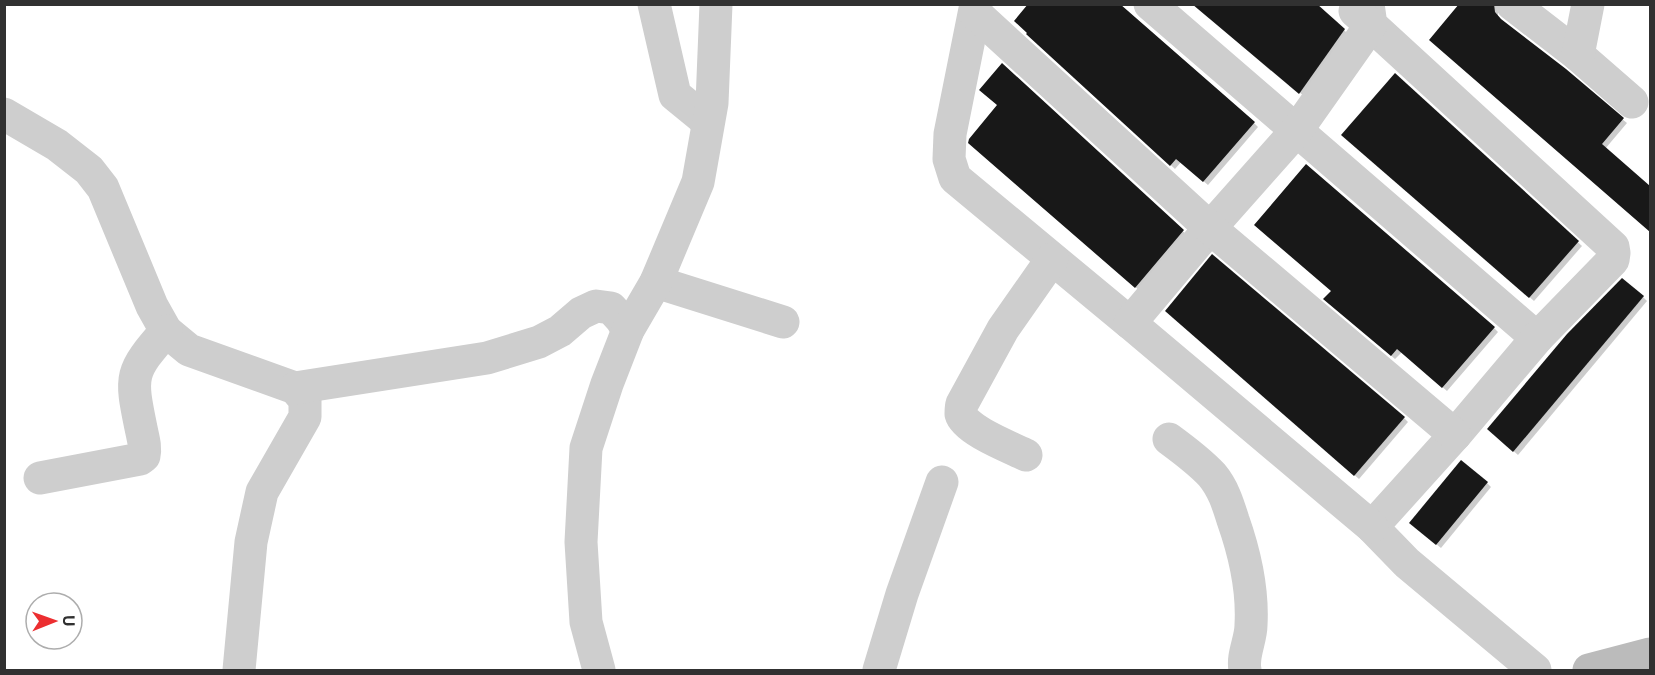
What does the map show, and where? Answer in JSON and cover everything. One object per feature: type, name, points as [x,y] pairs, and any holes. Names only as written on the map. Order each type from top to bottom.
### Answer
[{"type":"street","points":[[654,4],[675,95],[708,122]]},
{"type":"street","points":[[599,670],[586,622],[582,554],[586,448],[628,330],[656,282],[698,182],[712,103],[716,4]]},
{"type":"street","points":[[1150,4],[1537,338]]},
{"type":"street","points":[[1512,4],[1578,55],[1632,102]]},
{"type":"street","points":[[1578,55],[1588,4]]},
{"type":"street","points":[[976,9],[1210,228],[1455,435]]},
{"type":"street","points":[[976,9],[950,134],[950,159],[955,178],[1372,527],[1407,563],[1535,670]]},
{"type":"street","points":[[1130,323],[1297,130],[1362,11],[1612,247],[1614,253],[1613,260],[1537,338],[1455,435],[1372,527]]},
{"type":"street","points":[[4,114],[57,146],[89,170],[103,188],[152,306],[166,331],[189,350],[295,388],[487,358],[539,342],[560,331],[581,313],[596,306],[611,308],[628,330]]},
{"type":"street","points":[[1026,455],[972,428],[961,414],[962,404],[1003,329],[1052,259]]},
{"type":"street","points":[[656,282],[783,322]]},
{"type":"street","points":[[40,478],[140,459],[144,456],[145,446],[134,390],[135,373],[145,355],[166,331]]},
{"type":"street","points":[[239,670],[251,542],[262,492],[305,417],[304,400],[295,388]]},
{"type":"street","points":[[1169,440],[1193,457],[1212,476],[1225,495],[1244,554],[1250,589],[1251,627],[1244,663],[1245,670]]},
{"type":"street","points":[[879,670],[902,594],[942,482]]},
{"type":"street","points":[[1590,670],[1650,654]]},
{"type":"building","points":[[1028,4],[1120,4],[1255,122],[1203,182],[1176,159],[1170,166],[1014,21]]},
{"type":"building","points":[[1192,4],[1317,4],[1345,29],[1299,94]]},
{"type":"building","points":[[1459,4],[1494,4],[1495,12],[1501,19],[1566,69],[1624,118],[1602,144],[1650,186],[1650,232],[1429,40]]},
{"type":"building","points":[[1002,63],[1184,230],[1135,288],[968,143],[997,105],[979,90]]},
{"type":"building","points":[[1395,73],[1579,241],[1529,298],[1341,135]]},
{"type":"building","points":[[1306,164],[1495,327],[1442,388],[1397,349],[1391,356],[1323,299],[1331,291],[1254,225]]},
{"type":"building","points":[[1212,254],[1405,417],[1354,476],[1165,311]]},
{"type":"building","points":[[1622,278],[1644,296],[1513,452],[1487,429],[1567,334]]},
{"type":"building","points":[[1461,460],[1488,482],[1436,545],[1409,523]]}]
